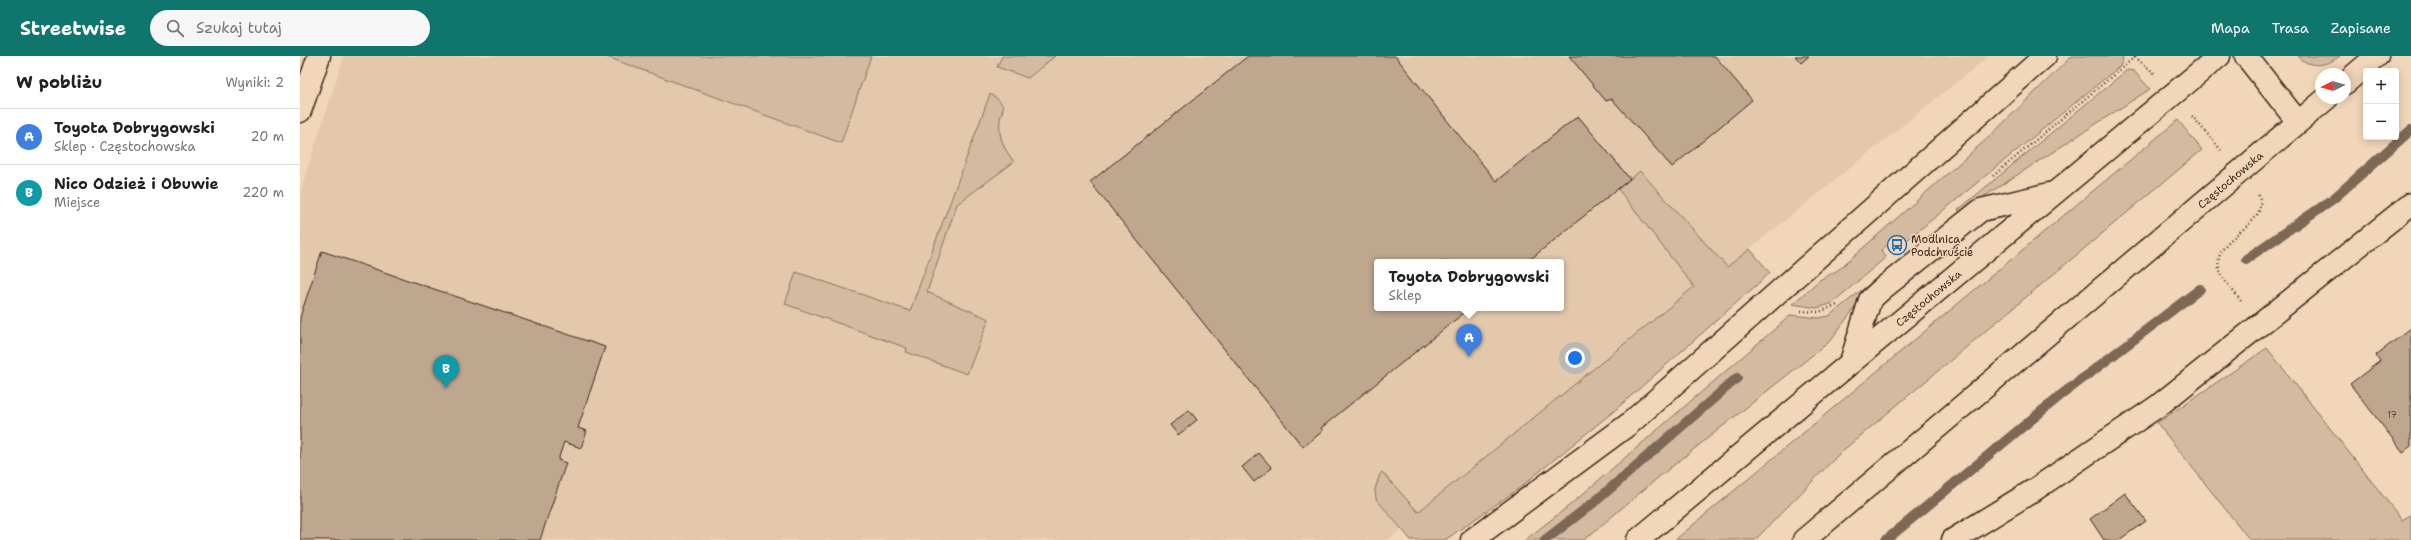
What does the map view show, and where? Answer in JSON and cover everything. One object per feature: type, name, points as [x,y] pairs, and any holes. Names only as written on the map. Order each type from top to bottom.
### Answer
[{"type":"main road","points":[[300,111],[319,56]]},
{"type":"main road","points":[[1472,540],[1629,424],[2045,56]]},
{"type":"main road","name":"Częstochowska","points":[[1638,540],[2219,56]]},
{"type":"main road","points":[[2246,56],[2298,122]]},
{"type":"main road","points":[[2351,78],[2377,56]]},
{"type":"main road","name":"Częstochowska","points":[[1804,540],[2320,104]]},
{"type":"main road","points":[[1851,362],[1870,300],[1882,288],[1981,210],[2054,193]]},
{"type":"main road","points":[[1952,540],[2034,490],[2158,406],[2411,204]]},
{"type":"path","points":[[1991,178],[2135,56],[2156,75]]},
{"type":"path","points":[[2191,115],[2216,145]]},
{"type":"path","points":[[2243,304],[2223,276],[2219,259],[2224,246],[2257,215],[2261,204],[2255,191]]},
{"type":"path","points":[[1796,310],[1825,311],[1842,300]]},
{"type":"shaded area","points":[[344,56],[604,56],[841,142],[871,56],[1989,56],[1388,540],[300,540],[300,192]]},
{"type":"shaded area","points":[[604,56],[871,56],[841,143]]},
{"type":"shaded area","points":[[1002,56],[1055,56],[1028,78],[997,67]]},
{"type":"shaded area","points":[[2072,56],[2122,56],[2123,60],[2120,66],[1901,245],[1895,239],[1881,250],[1886,257],[1831,304],[1817,308],[1792,304],[1821,279],[1838,270],[1989,137]]},
{"type":"shaded area","points":[[2298,56],[2340,56],[2330,62],[2318,65],[2307,63]]},
{"type":"shaded area","points":[[2127,70],[2134,71],[2150,89],[1960,212],[1958,210]]},
{"type":"shaded area","points":[[990,94],[1001,103],[1003,108],[1000,118],[1001,137],[1007,152],[1014,162],[957,204],[927,292],[989,319],[967,374],[906,352],[907,348],[785,304],[796,272],[910,311]]},
{"type":"shaded area","points":[[2178,120],[2202,150],[1841,452],[1755,540],[1675,540]]},
{"type":"shaded area","points":[[1640,171],[1727,267],[1750,249],[1770,273],[1614,411],[1518,489],[1445,540],[1411,540],[1376,499],[1375,489],[1382,472],[1418,512],[1694,287],[1618,189]]},
{"type":"shaded area","points":[[1872,282],[1873,284],[1829,342],[1660,476],[1584,540],[1525,540],[1570,505],[1791,315],[1819,318],[1829,316]]},
{"type":"shaded area","points":[[2267,348],[2402,520],[2411,515],[2411,540],[2250,540],[2157,423]]},
{"type":"building","points":[[1248,56],[1395,56],[1496,181],[1578,116],[1630,179],[1531,259],[1374,259],[1374,311],[1466,311],[1321,428],[1323,431],[1303,447],[1090,182]]},
{"type":"building","points":[[1569,56],[1715,56],[1752,100],[1672,167],[1612,99],[1606,101]]},
{"type":"building","points":[[1795,56],[1809,56],[1801,63]]},
{"type":"building","points":[[322,251],[605,347],[578,428],[587,431],[581,448],[564,442],[558,460],[566,463],[540,540],[300,540],[300,317]]},
{"type":"building","points":[[2411,328],[2411,446],[2403,452],[2350,384],[2380,361],[2376,355]]},
{"type":"building","points":[[1189,410],[1197,420],[1178,435],[1170,425]]},
{"type":"building","points":[[1259,453],[1272,468],[1254,482],[1242,467]]},
{"type":"building","points":[[2125,493],[2146,521],[2119,540],[2104,540],[2090,519]]},
{"type":"waterway","points":[[2246,259],[2333,199],[2411,130]]},
{"type":"waterway","points":[[1886,540],[2061,395],[2200,289]]},
{"type":"waterway","points":[[1545,540],[1597,500],[1737,378]]},
{"type":"place","name":"Modlnica Podchruście","points":[[1897,245]]},
{"type":"place","name":"Toyota Dobrygowski","points":[[1469,357]]},
{"type":"place","name":"Nico Odzież i Obuwie","points":[[446,388]]}]
